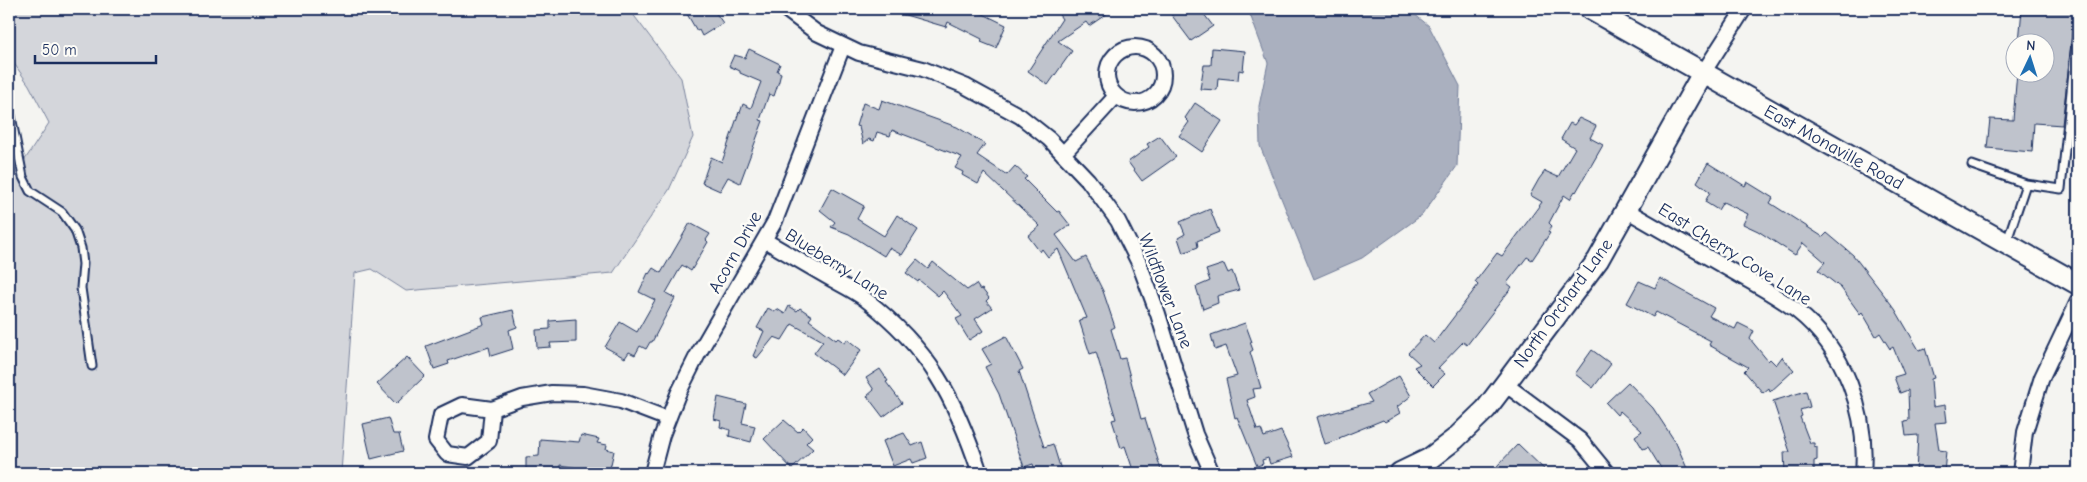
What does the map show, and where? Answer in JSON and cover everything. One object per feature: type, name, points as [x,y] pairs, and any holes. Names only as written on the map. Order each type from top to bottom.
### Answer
[{"type":"main road","name":"East Monaville Road","points":[[1590,9],[2078,284]]},
{"type":"main road","name":"North Orchard Lane","points":[[1400,473],[1429,458],[1456,439],[1486,409],[1505,384],[1598,260],[1703,73]]},
{"type":"street","name":"Wildflower Lane","points":[[786,9],[817,33],[843,46],[859,53],[923,69],[966,86],[1020,116],[1049,139],[1088,180],[1118,221],[1139,263],[1158,314],[1196,434],[1212,473]]},
{"type":"street","points":[[1703,73],[1744,9]]},
{"type":"street","name":"Acorn Drive","points":[[652,473],[662,435],[678,394],[697,356],[775,221],[843,46]]},
{"type":"street","points":[[1140,47],[1156,56],[1161,64],[1163,73],[1158,91],[1152,98],[1134,103],[1116,96],[1110,89],[1107,72],[1109,63],[1114,55],[1122,50],[1140,47]]},
{"type":"street","points":[[1063,154],[1116,96]]},
{"type":"street","name":"East Cherry Cove Lane","points":[[1626,210],[1778,298],[1813,326],[1841,364],[1852,388],[1863,427],[1863,473]]},
{"type":"street","name":"Blueberry Lane","points":[[764,240],[864,298],[897,326],[923,353],[945,387],[965,428],[980,473]]},
{"type":"street","points":[[2020,473],[2025,432],[2042,377],[2078,301]]},
{"type":"street","points":[[1505,384],[1580,440],[1607,473]]},
{"type":"street","points":[[492,409],[489,441],[468,457],[447,454],[436,440],[441,415],[462,405],[492,409],[522,398],[552,393],[583,394],[621,402],[668,419]]},
{"type":"lane","points":[[1972,165],[2026,184],[2061,189],[2078,23]]},
{"type":"lane","points":[[9,106],[23,178],[30,191],[62,212],[75,230],[81,248],[83,264],[81,288],[92,366]]},
{"type":"lane","points":[[2006,244],[2026,184]]},
{"type":"shaded area","points":[[13,9],[629,9],[681,78],[693,137],[669,190],[613,273],[406,291],[372,269],[355,273],[341,473],[9,473],[9,184],[49,123],[29,85],[13,62],[9,21]]},
{"type":"water","points":[[1248,9],[1408,9],[1429,26],[1460,86],[1457,166],[1422,215],[1362,258],[1314,279],[1260,146],[1259,106],[1268,63]]},
{"type":"building","points":[[694,9],[713,9],[723,23],[702,36],[687,14]]},
{"type":"building","points":[[896,9],[973,9],[1006,25],[996,48],[981,42],[982,39],[948,22],[946,27],[895,12]]},
{"type":"building","points":[[1055,9],[1114,9],[1089,26],[1086,22],[1058,41],[1072,51],[1048,85],[1028,71],[1062,19]]},
{"type":"building","points":[[1167,9],[1200,9],[1213,26],[1191,41]]},
{"type":"building","points":[[2022,9],[2075,9],[2062,125],[2034,123],[2032,152],[1987,148],[1990,119],[2013,120],[2016,82],[2054,82],[2054,32],[2020,32]]},
{"type":"building","points":[[1212,48],[1245,51],[1243,71],[1239,70],[1238,80],[1218,78],[1217,90],[1200,89],[1204,65],[1211,65]]},
{"type":"building","points":[[749,49],[780,64],[777,71],[781,73],[774,96],[769,94],[760,120],[763,121],[740,183],[728,177],[720,191],[702,183],[711,157],[722,162],[739,112],[743,104],[751,108],[761,82],[729,66],[734,55],[745,58]]},
{"type":"building","points":[[882,100],[957,127],[985,144],[977,155],[1007,175],[1015,166],[1027,177],[1024,179],[1057,212],[1059,211],[1070,225],[1056,235],[1076,262],[1086,257],[1103,291],[1115,327],[1111,329],[1120,359],[1125,358],[1141,419],[1145,418],[1162,473],[1134,473],[1125,446],[1121,448],[1112,420],[1116,419],[1096,352],[1090,354],[1079,320],[1087,318],[1058,249],[1048,257],[1042,249],[1040,252],[1028,236],[1040,226],[984,173],[978,184],[962,175],[963,172],[955,168],[962,157],[892,130],[890,136],[877,132],[874,141],[869,139],[863,144],[859,127],[856,126],[863,103],[879,109]]},
{"type":"building","points":[[1195,103],[1222,121],[1202,152],[1179,136],[1189,122],[1185,118]]},
{"type":"building","points":[[1579,118],[1596,126],[1590,138],[1603,145],[1576,192],[1570,199],[1564,195],[1549,223],[1552,226],[1548,232],[1550,233],[1532,260],[1527,257],[1507,283],[1512,287],[1467,345],[1463,342],[1438,368],[1445,374],[1433,386],[1414,367],[1420,364],[1408,353],[1425,335],[1434,343],[1478,285],[1475,282],[1497,253],[1502,256],[1542,202],[1530,195],[1545,171],[1558,177],[1575,148],[1561,139],[1570,123],[1574,125]]},
{"type":"building","points":[[1160,136],[1176,157],[1142,181],[1128,162],[1149,147],[1147,144]]},
{"type":"building","points":[[1708,163],[1745,186],[1747,182],[1773,198],[1770,203],[1823,237],[1827,233],[1853,255],[1895,309],[1919,350],[1925,348],[1934,378],[1931,379],[1933,407],[1945,405],[1947,422],[1935,423],[1939,450],[1946,451],[1944,473],[1916,473],[1918,435],[1906,436],[1904,421],[1909,420],[1908,390],[1900,393],[1894,377],[1904,374],[1893,347],[1890,349],[1880,333],[1876,336],[1862,312],[1860,314],[1841,288],[1818,270],[1825,262],[1803,243],[1795,255],[1758,231],[1743,224],[1748,214],[1723,202],[1718,210],[1705,202],[1710,192],[1697,182]]},
{"type":"building","points":[[832,188],[864,206],[857,219],[884,236],[897,215],[918,230],[902,255],[889,248],[884,256],[849,234],[831,227],[835,222],[820,210]]},
{"type":"building","points":[[1210,209],[1219,232],[1197,241],[1198,247],[1183,253],[1178,238],[1185,234],[1180,222]]},
{"type":"building","points":[[690,223],[710,234],[706,240],[708,242],[691,271],[682,265],[666,293],[675,298],[652,342],[650,342],[646,349],[640,346],[635,355],[629,352],[625,358],[605,347],[620,322],[637,332],[655,300],[639,292],[648,273],[653,268],[661,273]]},
{"type":"building","points":[[917,260],[928,269],[933,262],[967,290],[976,284],[980,290],[982,289],[989,298],[986,301],[992,308],[975,319],[983,331],[969,340],[956,319],[962,316],[943,291],[938,296],[919,280],[918,282],[906,273]]},
{"type":"building","points":[[1224,264],[1228,273],[1232,271],[1239,290],[1217,296],[1218,303],[1203,309],[1196,287],[1210,281],[1206,270]]},
{"type":"building","points":[[1660,278],[1714,308],[1709,316],[1735,329],[1738,323],[1754,331],[1750,339],[1768,361],[1770,359],[1776,365],[1782,357],[1794,370],[1770,392],[1769,388],[1763,393],[1744,371],[1748,367],[1709,345],[1711,341],[1656,312],[1653,317],[1627,303],[1639,281],[1655,288]]},
{"type":"building","points":[[789,306],[797,311],[800,308],[812,316],[809,320],[836,340],[838,338],[845,343],[847,339],[861,350],[843,375],[814,353],[823,341],[792,324],[782,340],[774,337],[757,358],[753,356],[764,331],[757,328],[768,308],[775,312],[777,309],[785,314]]},
{"type":"building","points":[[513,310],[517,327],[509,330],[513,349],[491,356],[489,347],[448,361],[449,364],[434,369],[426,346],[484,324],[482,317]]},
{"type":"building","points":[[576,319],[576,342],[550,343],[551,347],[537,348],[536,330],[550,329],[550,321]]},
{"type":"building","points":[[1245,323],[1252,342],[1250,342],[1253,350],[1250,352],[1261,388],[1253,389],[1255,397],[1247,400],[1257,430],[1261,429],[1264,437],[1281,431],[1293,457],[1270,464],[1268,458],[1262,460],[1263,464],[1257,466],[1237,417],[1235,418],[1226,379],[1237,376],[1226,346],[1215,350],[1211,335]]},
{"type":"building","points":[[1006,336],[1023,369],[1019,371],[1044,447],[1053,444],[1061,470],[1053,473],[1036,473],[1033,464],[1024,467],[999,394],[985,367],[991,364],[982,349]]},
{"type":"building","points":[[1592,350],[1611,364],[1593,388],[1575,374]]},
{"type":"building","points":[[407,357],[425,376],[396,404],[377,384]]},
{"type":"building","points":[[880,369],[888,381],[886,382],[902,403],[883,417],[867,396],[874,390],[866,378]]},
{"type":"building","points":[[1399,376],[1411,396],[1397,407],[1400,413],[1385,422],[1383,420],[1325,444],[1317,417],[1372,402],[1367,394]]},
{"type":"building","points":[[1628,382],[1653,408],[1676,443],[1689,473],[1664,473],[1648,447],[1643,449],[1635,436],[1642,431],[1620,411],[1617,415],[1606,403]]},
{"type":"building","points":[[1806,391],[1810,407],[1800,410],[1802,416],[1800,417],[1810,443],[1814,443],[1814,446],[1817,447],[1814,473],[1785,473],[1784,452],[1790,452],[1773,401]]},
{"type":"building","points":[[718,397],[746,404],[742,423],[755,426],[751,442],[729,436],[730,430],[720,427],[721,421],[714,419]]},
{"type":"building","points":[[388,418],[393,434],[399,434],[403,451],[371,459],[363,424]]},
{"type":"building","points":[[784,420],[798,432],[803,427],[812,437],[806,443],[813,449],[792,469],[764,439]]},
{"type":"building","points":[[904,433],[912,446],[922,442],[927,458],[913,463],[911,459],[893,466],[883,441]]},
{"type":"building","points":[[581,435],[599,439],[597,443],[607,445],[606,449],[614,451],[609,473],[560,465],[559,473],[526,473],[526,457],[539,456],[540,439],[579,442]]},
{"type":"building","points":[[1518,444],[1548,473],[1504,473],[1497,466]]}]
